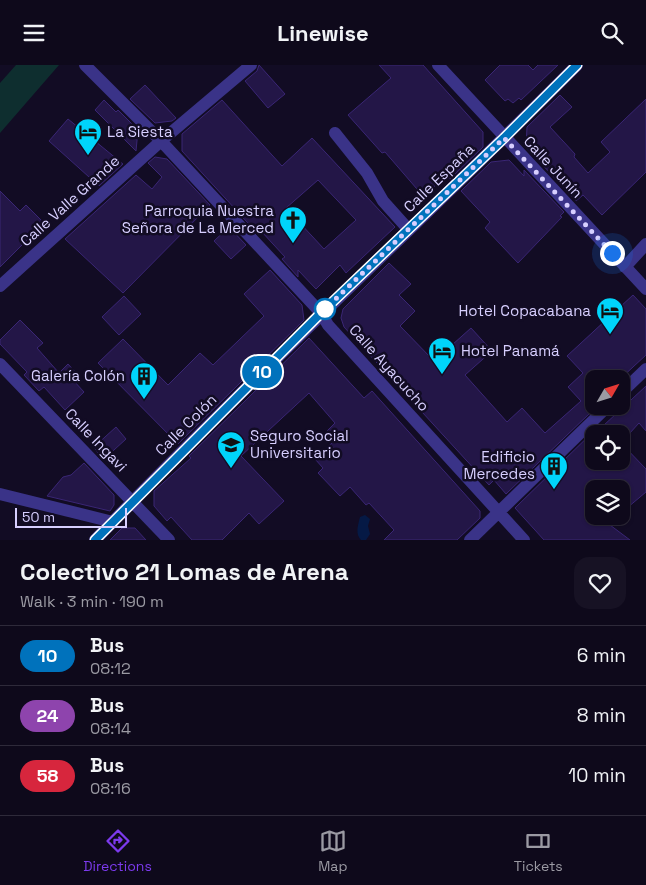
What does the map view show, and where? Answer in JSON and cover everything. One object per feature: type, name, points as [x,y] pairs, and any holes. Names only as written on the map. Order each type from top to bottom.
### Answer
[{"type":"street","name":"Calle Ayacucho","points":[[85,65],[161,141],[321,313],[328,325],[524,540]]},
{"type":"street","name":"Calle Valle Grande","points":[[0,286],[161,141],[251,65]]},
{"type":"street","name":"Calle Junín","points":[[438,65],[646,289]]},
{"type":"street","name":"Calle España","points":[[321,313],[504,138],[577,65]]},
{"type":"street","points":[[335,133],[363,167],[383,201],[408,229]]},
{"type":"street","points":[[625,267],[646,244]]},
{"type":"street","name":"Calle Colón","points":[[96,540],[321,313]]},
{"type":"street","name":"Calle Ingavi","points":[[0,364],[133,501],[168,540]]},
{"type":"street","points":[[630,384],[646,369]]},
{"type":"street","points":[[470,540],[599,415]]},
{"type":"street","points":[[0,494],[113,522]]},
{"type":"green space","points":[[16,65],[59,65],[0,133],[0,83]]},
{"type":"water","points":[[365,515],[370,519],[368,526],[370,534],[366,540],[361,540],[358,535],[358,526],[360,517]]},
{"type":"building","points":[[259,65],[285,94],[268,108],[245,81],[257,71]]},
{"type":"building","points":[[379,65],[423,65],[483,132],[483,147],[450,179],[449,177],[444,181],[443,179],[423,196],[385,152],[382,153],[348,115],[391,78]]},
{"type":"building","points":[[500,65],[528,65],[533,70],[538,65],[558,65],[521,100],[519,98],[513,103],[508,99],[505,101],[485,80]]},
{"type":"building","points":[[145,85],[176,118],[172,121],[155,123],[130,99]]},
{"type":"building","points":[[560,95],[572,107],[550,127],[575,154],[574,157],[588,173],[610,152],[601,142],[646,99],[646,172],[602,215],[583,195],[576,201],[526,147],[527,127]]},
{"type":"building","points":[[104,100],[116,112],[118,110],[138,130],[136,151],[95,110]]},
{"type":"building","points":[[222,100],[282,166],[312,138],[395,227],[346,273],[340,265],[316,289],[298,270],[298,277],[282,259],[285,257],[261,231],[258,234],[182,151],[182,134]],"holes":[[[318,180],[356,220],[324,249],[286,208]]]},
{"type":"building","name":"La Siesta","points":[[68,119],[123,164],[99,186],[49,141]]},
{"type":"building","points":[[155,157],[167,159],[210,205],[123,293],[65,239],[136,175],[152,189],[162,177],[148,163]]},
{"type":"building","points":[[509,160],[524,176],[524,170],[564,212],[560,216],[562,217],[518,263],[485,228],[490,222],[461,191],[491,162]]},
{"type":"building","points":[[0,191],[20,211],[26,205],[44,223],[0,267]]},
{"type":"building","points":[[229,227],[246,245],[231,259],[214,241]]},
{"type":"building","points":[[389,263],[411,284],[399,295],[415,311],[400,326],[434,361],[471,328],[492,351],[465,375],[507,422],[522,408],[545,433],[581,401],[568,387],[583,373],[567,356],[633,295],[646,309],[646,355],[630,370],[585,370],[585,415],[588,415],[506,494],[494,480],[489,485],[344,327],[341,318],[343,309]]},
{"type":"building","points":[[270,270],[302,305],[304,320],[178,444],[98,363],[123,339],[168,385],[200,353],[213,365],[264,316],[244,294]]},
{"type":"building","points":[[124,296],[141,314],[119,335],[102,317]]},
{"type":"building","points":[[20,320],[43,343],[37,348],[59,373],[68,364],[78,375],[73,380],[84,392],[65,410],[44,387],[39,391],[24,375],[27,372],[0,344],[0,340]]},
{"type":"building","points":[[309,338],[364,398],[372,391],[480,511],[480,518],[457,540],[384,540],[394,530],[369,503],[366,505],[350,487],[340,496],[318,473],[323,468],[315,459],[334,441],[326,432],[335,423],[309,393],[241,456],[284,501],[259,524],[249,513],[222,540],[192,540],[171,517],[167,521],[154,506],[154,491],[191,458],[189,456]]},
{"type":"building","points":[[646,386],[646,431],[639,423],[630,433],[630,425],[604,425],[615,415],[630,415],[630,401]]},
{"type":"building","points":[[116,427],[126,439],[103,460],[94,447]]},
{"type":"building","points":[[585,440],[585,470],[630,470],[630,452],[646,469],[646,492],[630,505],[630,480],[585,480],[585,525],[610,525],[630,540],[544,540],[515,508]]},
{"type":"building","points":[[84,463],[114,495],[114,505],[110,511],[47,496],[63,477],[71,475]]},
{"type":"building","points":[[122,528],[135,528],[146,540],[110,540]]},
{"type":"bus line","name":"10","points":[[95,540],[321,313],[504,138],[577,65]]},
{"type":"place","name":"La Siesta","points":[[88,156]]},
{"type":"place","name":"Parroquia Nuestra Señora de La Merced","points":[[293,244]]},
{"type":"place","name":"Hotel Copacabana","points":[[610,335]]},
{"type":"place","name":"Hotel Panamá","points":[[442,375]]},
{"type":"place","name":"Galería Colón","points":[[144,400]]},
{"type":"place","name":"Seguro Social Universitario","points":[[231,469]]},
{"type":"place","name":"Edificio Mercedes","points":[[554,490]]},
{"type":"route","points":[[325,309],[321,313],[504,138],[612,253]]}]
